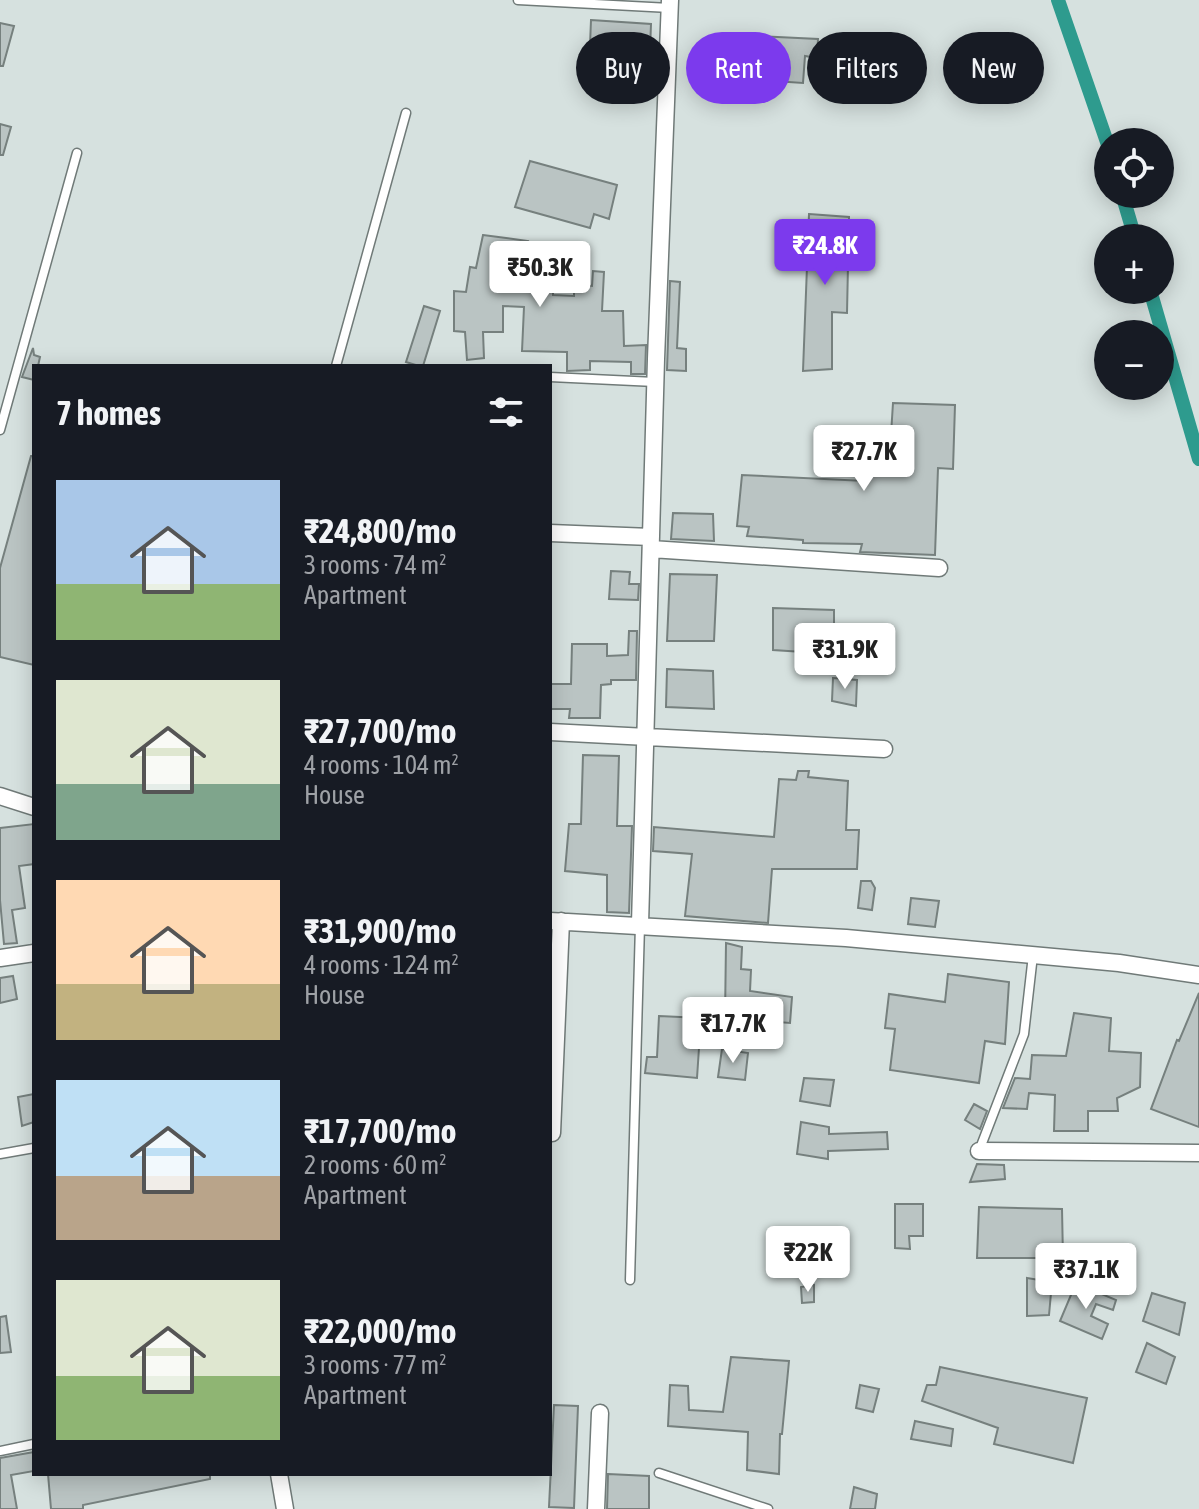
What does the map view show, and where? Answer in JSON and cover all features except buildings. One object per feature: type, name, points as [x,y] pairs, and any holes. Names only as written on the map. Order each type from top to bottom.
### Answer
[{"type":"street","points":[[640,924],[655,382],[670,4]]},
{"type":"street","points":[[552,533],[939,568]]},
{"type":"street","points":[[552,732],[884,749]]},
{"type":"street","points":[[0,796],[32,806]]},
{"type":"street","points":[[552,1133],[556,921],[846,938],[1119,963],[1199,975]]},
{"type":"street","points":[[0,958],[32,953]]},
{"type":"street","points":[[979,1151],[1199,1153]]},
{"type":"street","points":[[596,1509],[600,1413]]},
{"type":"street","points":[[279,1476],[285,1509]]},
{"type":"lane","points":[[518,0],[670,4]]},
{"type":"lane","points":[[337,364],[406,113]]},
{"type":"lane","points":[[0,430],[77,153]]},
{"type":"lane","points":[[552,377],[655,382]]},
{"type":"lane","points":[[630,1280],[640,924]]},
{"type":"lane","points":[[979,1151],[1024,1034],[1033,955]]},
{"type":"lane","points":[[0,1154],[32,1148]]},
{"type":"lane","points":[[0,1451],[32,1444]]},
{"type":"lane","points":[[659,1473],[768,1509]]},
{"type":"waterway","points":[[1058,0],[1102,128]]},
{"type":"waterway","points":[[1126,208],[1131,224]]},
{"type":"waterway","points":[[1154,304],[1199,459]]}]
